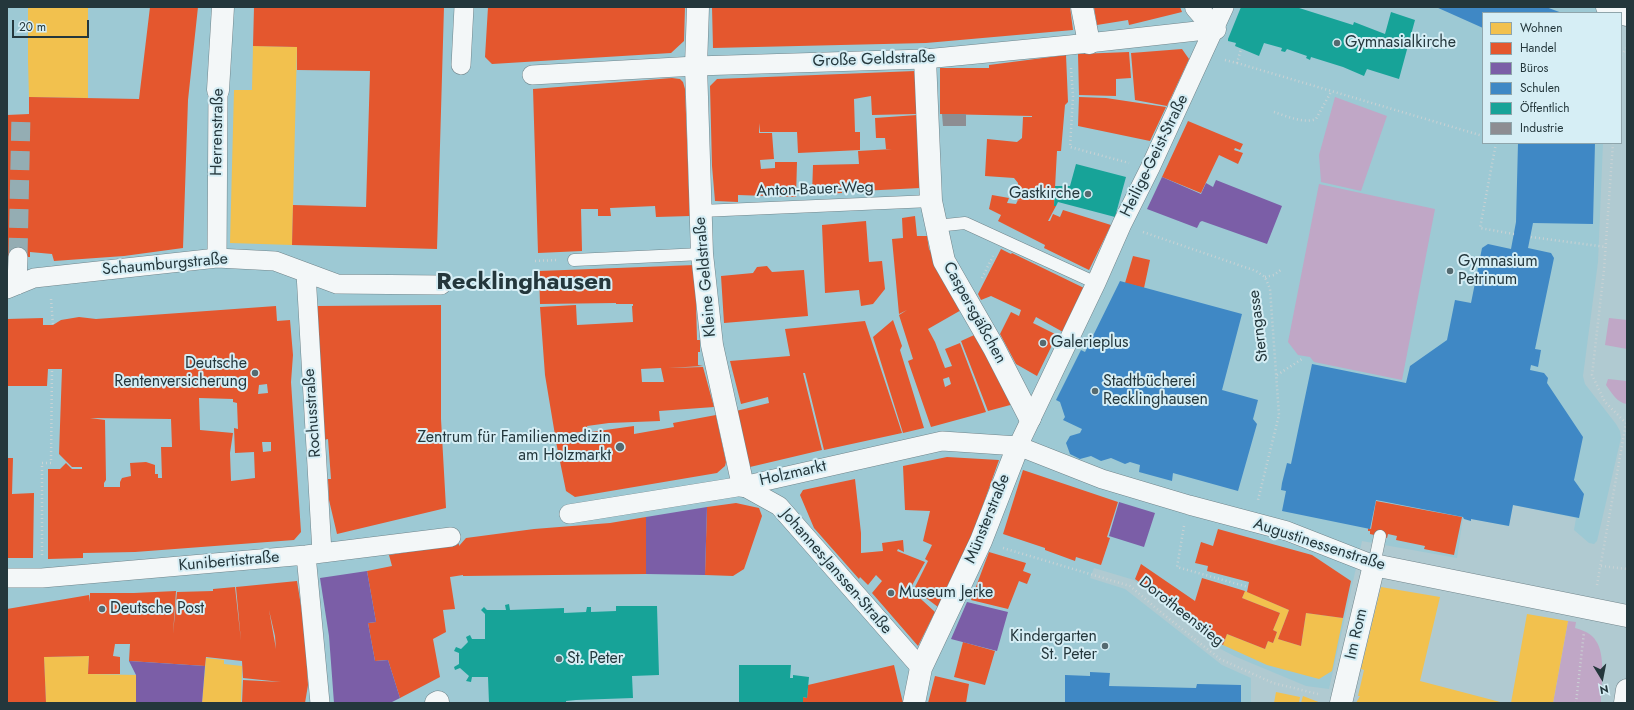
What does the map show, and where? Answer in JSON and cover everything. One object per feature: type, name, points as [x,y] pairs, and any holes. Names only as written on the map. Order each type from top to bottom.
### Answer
[{"type":"street","name":"Herrenstraße","points":[[217,258],[218,90],[223,7]]},
{"type":"street","points":[[461,65],[464,7]]},
{"type":"street","name":"Kleine Geldstraße","points":[[698,7],[696,66],[702,254],[712,345],[743,486]]},
{"type":"street","points":[[1079,44],[1082,7]]},
{"type":"street","points":[[1196,7],[1215,29]]},
{"type":"street","name":"Heilige-Geist-Straße","points":[[1018,446],[1030,418],[1096,283],[1122,224],[1150,168],[1224,7]]},
{"type":"street","points":[[1607,7],[1620,12]]},
{"type":"street","name":"Große Geldstraße","points":[[532,75],[696,66],[925,59],[1215,29]]},
{"type":"street","name":"Caspersgäßchen","points":[[925,59],[931,201],[944,261],[994,348],[1030,418]]},
{"type":"street","points":[[12,287],[18,257]]},
{"type":"street","name":"Schaumburgstraße","points":[[12,287],[34,278],[217,258],[275,261],[337,284],[441,285]]},
{"type":"street","name":"Rochusstraße","points":[[306,273],[320,703]]},
{"type":"street","name":"Holzmarkt","points":[[569,514],[743,486],[942,442],[1018,446]]},
{"type":"street","name":"Augustinessenstraße","points":[[1018,446],[1102,479],[1287,531],[1374,565],[1627,616]]},
{"type":"street","name":"Münsterstraße","points":[[914,703],[921,668],[981,541],[1018,446]]},
{"type":"street","name":"Johannes-Janssen-Straße","points":[[743,486],[780,506],[921,668]]},
{"type":"street","name":"Kunibertistraße","points":[[7,578],[42,578],[314,554],[451,537]]},
{"type":"street","name":"Im Rom","points":[[1342,701],[1374,565]]},
{"type":"street","points":[[1625,703],[1627,690]]},
{"type":"lane","name":"Anton-Bauer-Weg","points":[[701,211],[931,201]]},
{"type":"lane","points":[[936,226],[965,223],[1096,283]]},
{"type":"lane","points":[[574,260],[702,254]]},
{"type":"lane","points":[[1374,565],[1380,536]]},
{"type":"path","points":[[1079,44],[1073,96],[1070,147],[1150,168]]},
{"type":"path","points":[[1237,63],[1242,49]]},
{"type":"path","points":[[1228,60],[1303,82],[1331,92],[1482,136]]},
{"type":"path","points":[[1274,112],[1293,118],[1312,121],[1316,119],[1331,92]]},
{"type":"path","points":[[1496,144],[1480,228],[1514,234]]},
{"type":"path","points":[[1576,703],[1586,621],[1591,609],[1601,566],[1626,423],[1606,402],[1592,375],[1606,247],[1613,144]]},
{"type":"path","name":"Sterngasse","points":[[1122,224],[1256,272],[1265,277],[1270,289],[1279,415],[1252,522]]},
{"type":"path","points":[[1531,237],[1606,247]]},
{"type":"path","points":[[987,269],[990,262]]},
{"type":"path","points":[[1265,277],[1282,269]]},
{"type":"path","points":[[1277,375],[1302,359]]},
{"type":"path","points":[[42,578],[42,463],[51,463],[52,369]]},
{"type":"path","points":[[1182,533],[1177,567],[1248,587]]},
{"type":"path","name":"Dorotheenstieg","points":[[981,541],[1130,586],[1220,659],[1273,683],[1342,701]]},
{"type":"path","points":[[1601,566],[1627,569]]},
{"type":"shaded area","points":[[7,7],[1627,7],[1622,12],[1482,12],[1482,144],[1603,144],[1598,262],[1583,376],[1585,384],[1616,424],[1620,431],[1621,438],[1597,541],[1594,544],[1589,543],[1574,530],[1576,518],[1513,505],[1509,526],[1471,519],[1471,521],[1463,518],[1457,558],[1362,541],[1329,689],[1306,686],[1234,656],[1215,646],[1134,580],[1094,568],[1090,578],[1125,589],[1222,665],[1251,678],[1251,703],[7,703]]},
{"type":"shaded area","points":[[1335,97],[1387,116],[1361,191],[1321,182],[1319,155]]},
{"type":"shaded area","points":[[1319,184],[1435,209],[1402,380],[1314,362],[1310,357],[1298,355],[1288,342]]},
{"type":"shaded area","points":[[1609,318],[1627,320],[1627,349],[1605,345]]},
{"type":"shaded area","points":[[1608,379],[1627,381],[1627,404],[1620,402],[1612,394],[1606,385]]},
{"type":"shaded area","points":[[1568,621],[1576,622],[1575,628],[1587,632],[1594,638],[1599,647],[1602,662],[1601,703],[1553,703]]},
{"type":"building: Wohnen","points":[[28,7],[88,7],[88,98],[29,97]]},
{"type":"building: Wohnen","points":[[253,46],[297,47],[292,245],[230,243],[234,90],[252,90]]},
{"type":"building: Wohnen","points":[[1381,587],[1440,597],[1420,681],[1504,703],[1356,703],[1360,696],[1358,696],[1364,670],[1361,669]]},
{"type":"building: Wohnen","points":[[1245,591],[1289,610],[1278,639],[1301,646],[1306,613],[1343,618],[1332,671],[1319,679],[1267,665],[1223,645],[1227,634],[1265,649],[1268,641],[1273,643],[1277,632],[1273,630],[1280,613],[1242,598]]},
{"type":"building: Wohnen","points":[[1527,614],[1568,621],[1553,703],[1511,703]]},
{"type":"building: Wohnen","points":[[89,656],[88,674],[136,675],[136,703],[46,703],[44,657]]},
{"type":"building: Wohnen","points":[[206,658],[224,660],[224,664],[242,666],[241,703],[202,703]]},
{"type":"building: Wohnen","points":[[1276,692],[1300,697],[1299,703],[1274,703]]},
{"type":"building: Wohnen","points":[[1303,696],[1321,703],[1301,703]]},
{"type":"building: Handel","points":[[150,7],[198,7],[188,100],[183,248],[124,256],[54,261],[52,254],[30,252],[30,257],[7,257],[7,115],[29,114],[29,97],[139,99]]},
{"type":"building: Handel","points":[[254,7],[444,7],[437,249],[292,245],[293,205],[366,207],[370,71],[297,70],[297,47],[253,46]]},
{"type":"building: Handel","points":[[488,7],[685,7],[684,41],[671,53],[492,64],[485,57]]},
{"type":"building: Handel","points":[[712,7],[1070,7],[1073,30],[926,43],[713,48]]},
{"type":"building: Handel","points":[[1094,7],[1180,7],[1182,12],[1129,25],[1128,20],[1097,25]]},
{"type":"building: Handel","points":[[1182,49],[1189,59],[1167,106],[1135,100],[1131,53]]},
{"type":"building: Handel","points":[[1129,52],[1131,78],[1116,79],[1116,96],[1079,95],[1078,54]]},
{"type":"building: Handel","points":[[1066,55],[1068,102],[1065,105],[1061,151],[1057,151],[1054,206],[1056,206],[1048,221],[1050,221],[1053,214],[1060,217],[1063,210],[1111,225],[1089,270],[1044,248],[1045,245],[998,221],[1001,215],[989,209],[992,195],[1009,198],[1007,203],[1016,204],[1018,200],[1018,183],[1014,178],[985,176],[987,139],[1017,142],[1022,138],[1023,117],[1032,116],[940,114],[940,68],[989,68],[989,65]]},
{"type":"building: Handel","points":[[915,71],[917,114],[872,115],[871,96],[854,99],[855,132],[860,132],[860,150],[798,153],[797,132],[760,132],[759,123],[759,133],[772,133],[774,159],[760,160],[761,169],[775,168],[775,162],[797,162],[796,197],[738,195],[738,202],[715,201],[712,166],[710,86],[717,79]]},
{"type":"building: Handel","points":[[672,78],[680,79],[683,82],[685,89],[690,216],[656,217],[655,206],[610,208],[611,216],[598,216],[598,209],[581,209],[582,251],[538,253],[533,89]]},
{"type":"building: Handel","points":[[1079,97],[1106,98],[1166,107],[1150,141],[1078,126]]},
{"type":"building: Handel","points":[[917,115],[920,188],[861,191],[861,188],[842,189],[842,193],[812,195],[813,165],[859,164],[858,151],[892,149],[886,149],[885,138],[876,138],[875,118]]},
{"type":"building: Handel","points":[[1188,121],[1243,144],[1240,150],[1235,148],[1234,150],[1243,153],[1238,164],[1219,155],[1201,193],[1162,177]]},
{"type":"building: Handel","points":[[915,216],[917,236],[927,236],[929,249],[963,309],[928,329],[935,342],[945,368],[952,366],[945,349],[960,343],[986,412],[931,427],[908,361],[913,359],[899,315],[907,310],[899,314],[892,239],[903,238],[902,218]],"holes":[[[949,377],[951,384],[945,387],[943,379]]]},
{"type":"building: Handel","points":[[866,221],[869,262],[882,261],[885,289],[873,304],[861,306],[859,290],[825,293],[822,225]]},
{"type":"building: Handel","points":[[1001,249],[1084,288],[1063,332],[1036,317],[1033,323],[1057,335],[1037,376],[1016,364],[1000,334],[1011,312],[1019,316],[1021,310],[991,296],[981,300],[978,294]]},
{"type":"building: Handel","points":[[1133,256],[1150,260],[1144,288],[1125,283]]},
{"type":"building: Handel","points":[[695,265],[697,340],[700,340],[698,365],[703,366],[668,368],[703,367],[714,407],[659,411],[660,421],[609,423],[587,426],[588,431],[555,435],[545,375],[540,307],[576,305],[577,325],[633,322],[633,304],[540,304],[539,271]],"holes":[[[661,368],[664,382],[642,382],[641,369]]]},
{"type":"building: Handel","points":[[767,266],[772,272],[804,270],[808,316],[724,323],[721,276],[753,273],[757,267]]},
{"type":"building: Handel","points":[[441,305],[441,419],[446,508],[337,534],[329,500],[328,479],[331,479],[328,439],[324,440],[317,306]]},
{"type":"building: Handel","points":[[276,306],[277,321],[290,320],[293,355],[291,382],[301,532],[294,540],[135,552],[83,553],[83,558],[48,559],[48,469],[60,469],[66,463],[72,469],[82,469],[82,467],[72,467],[59,454],[62,369],[48,369],[47,386],[7,386],[7,319],[43,318],[43,325],[53,325],[61,320],[79,317],[96,319]],"holes":[[[267,384],[268,393],[258,394],[259,385]],[[199,398],[233,399],[233,402],[237,403],[238,429],[234,428],[235,453],[254,452],[255,478],[231,481],[230,453],[233,433],[200,430]],[[90,418],[171,419],[172,447],[161,447],[162,478],[158,478],[158,474],[155,474],[155,465],[146,462],[130,463],[131,476],[122,478],[120,487],[104,487],[106,480],[105,420]],[[262,442],[271,442],[271,451],[263,452]]]},
{"type":"building: Handel","points":[[893,320],[902,346],[900,350],[924,428],[903,433],[873,337]]},
{"type":"building: Handel","points":[[865,321],[902,433],[824,450],[805,373],[803,373],[822,450],[750,467],[736,411],[769,403],[768,397],[741,404],[730,361],[790,356],[785,329]]},
{"type":"building: Handel","points":[[983,331],[1014,404],[988,411],[961,341]]},
{"type":"building: Handel","points":[[716,415],[726,462],[725,466],[717,473],[575,497],[566,491],[555,437],[634,426],[634,434],[674,427],[673,423]]},
{"type":"building: Handel","points":[[947,457],[999,460],[973,533],[938,607],[914,589],[928,561],[925,559],[932,545],[923,541],[930,511],[905,510],[903,466]]},
{"type":"building: Handel","points":[[7,458],[13,458],[12,494],[34,493],[33,558],[7,558]]},
{"type":"building: Handel","points":[[1023,470],[1118,502],[1107,537],[1110,538],[1101,565],[1076,557],[1075,561],[1045,550],[1045,548],[1003,534]]},
{"type":"building: Handel","points":[[855,479],[861,533],[861,553],[883,551],[882,543],[903,540],[904,552],[898,549],[897,551],[925,562],[910,589],[935,612],[918,646],[872,593],[882,581],[876,575],[868,585],[860,577],[859,579],[814,528],[800,495],[803,490]]},
{"type":"building: Handel","points":[[1376,501],[1462,517],[1454,555],[1424,549],[1425,546],[1396,540],[1397,536],[1388,534],[1387,538],[1370,534],[1368,528],[1371,529]]},
{"type":"building: Handel","points":[[736,503],[759,508],[762,516],[744,569],[733,576],[705,575],[707,507]]},
{"type":"building: Handel","points":[[646,517],[646,574],[463,575],[450,577],[455,609],[443,610],[446,632],[433,639],[440,677],[400,698],[388,660],[375,661],[368,623],[376,622],[367,571],[392,566],[389,555],[459,544],[459,546],[466,538],[534,529],[610,523]]},
{"type":"building: Handel","points":[[1218,529],[1312,555],[1351,581],[1343,618],[1306,613],[1301,646],[1278,639],[1289,610],[1247,592],[1249,582],[1207,571],[1208,566],[1195,563],[1201,542],[1213,546]]},
{"type":"building: Handel","points":[[989,552],[1026,563],[1023,571],[1031,574],[1027,584],[1019,581],[1008,609],[971,600]]},
{"type":"building: Handel","points":[[1141,564],[1195,601],[1202,578],[1245,591],[1242,598],[1280,613],[1273,630],[1277,632],[1273,643],[1268,641],[1265,649],[1227,634],[1223,645],[1135,579]]},
{"type":"building: Handel","points":[[297,581],[305,631],[308,685],[305,703],[242,703],[243,680],[281,682],[243,678],[242,661],[206,657],[205,666],[129,661],[130,644],[115,644],[113,656],[120,657],[120,674],[88,674],[89,656],[44,657],[46,703],[7,703],[7,609],[89,595],[90,602],[90,593],[176,591],[173,634],[177,592],[213,591],[213,589],[235,587],[241,641],[236,587]],"holes":[[[269,610],[275,636],[276,649]]]},
{"type":"building: Handel","points":[[963,642],[995,651],[985,685],[954,677]]},
{"type":"building: Handel","points":[[894,665],[903,703],[803,703],[803,697],[807,698],[808,685]]},
{"type":"building: Handel","points":[[935,676],[969,684],[966,703],[928,703]]},
{"type":"building: Büros","points":[[1162,177],[1201,194],[1206,183],[1213,187],[1216,180],[1282,206],[1267,244],[1202,221],[1197,228],[1147,209]]},
{"type":"building: Büros","points":[[1119,502],[1155,513],[1144,547],[1109,536]]},
{"type":"building: Büros","points":[[707,507],[705,575],[646,574],[646,517]]},
{"type":"building: Büros","points":[[367,571],[376,622],[368,623],[375,661],[388,660],[400,698],[390,703],[334,703],[329,636],[320,578]]},
{"type":"building: Büros","points":[[967,602],[1008,612],[997,651],[951,639]]},
{"type":"building: Büros","points":[[129,661],[205,666],[202,703],[136,703],[136,675]]},
{"type":"building: Schulen","points":[[1436,7],[1546,7],[1559,12],[1482,12],[1482,28]]},
{"type":"building: Schulen","points":[[1518,144],[1595,144],[1593,224],[1533,223],[1528,248],[1551,253],[1554,258],[1535,349],[1541,350],[1538,367],[1531,365],[1530,370],[1544,373],[1548,378],[1547,383],[1583,437],[1574,480],[1584,494],[1579,518],[1513,505],[1509,526],[1471,519],[1471,521],[1464,519],[1463,517],[1376,500],[1370,529],[1282,511],[1286,491],[1281,490],[1282,483],[1287,463],[1291,464],[1312,364],[1406,383],[1410,366],[1447,340],[1455,300],[1471,303],[1482,248],[1488,244],[1511,249],[1516,222]]},
{"type":"building: Schulen","points":[[1120,281],[1242,314],[1222,390],[1258,400],[1253,419],[1257,424],[1238,491],[1173,473],[1172,481],[1139,472],[1140,465],[1130,462],[1125,464],[1111,458],[1101,461],[1091,456],[1080,459],[1070,454],[1066,443],[1070,436],[1080,433],[1082,429],[1063,420],[1065,417],[1060,402],[1056,400],[1081,350],[1085,352]]},
{"type":"building: Schulen","points":[[1090,672],[1110,673],[1109,686],[1196,688],[1197,684],[1241,685],[1241,703],[1065,703],[1065,675],[1090,676]]},
{"type":"building: Öffentlich","name":"Gymnasialkirche","points":[[1241,7],[1296,7],[1353,25],[1354,22],[1385,34],[1391,12],[1415,20],[1399,79],[1367,69],[1364,76],[1343,67],[1311,57],[1310,60],[1306,58],[1307,56],[1287,49],[1285,52],[1281,51],[1282,48],[1264,43],[1259,56],[1235,46],[1236,43],[1228,41],[1228,39]]},
{"type":"building: Öffentlich","name":"Gastkirche","points":[[1076,164],[1126,177],[1115,217],[1058,202],[1056,206],[1054,206],[1055,186],[1070,186]]},
{"type":"building: Öffentlich","name":"St. Peter","points":[[509,604],[510,610],[564,608],[564,613],[586,612],[587,607],[591,607],[591,612],[616,611],[616,606],[657,606],[659,675],[632,676],[633,698],[576,700],[566,701],[566,703],[489,703],[488,677],[472,677],[471,682],[466,681],[469,676],[460,668],[455,670],[454,667],[459,664],[459,653],[454,651],[456,647],[461,649],[468,642],[466,637],[470,635],[472,639],[485,639],[485,614],[481,610],[484,607],[487,610],[506,610],[505,605]]},
{"type":"building: Öffentlich","points":[[739,665],[791,665],[790,678],[793,678],[793,675],[809,677],[807,698],[803,697],[803,703],[739,703]]},
{"type":"building: Industrie","points":[[942,114],[966,114],[966,126],[943,126]]},
{"type":"tunnel","points":[[18,257],[21,114]]},
{"type":"place","name":"Gymnasialkirche","points":[[1337,43]]},
{"type":"place","name":"Gastkirche","points":[[1088,194]]},
{"type":"place","name":"Gymnasium Petrinum","points":[[1450,271]]},
{"type":"place","name":"Galerieplus","points":[[1043,343]]},
{"type":"place","name":"Deutsche Rentenversicherung","points":[[255,373]]},
{"type":"place","name":"Stadtbücherei Recklinghausen","points":[[1095,391]]},
{"type":"place","name":"Zentrum für Familienmedizin am Holzmarkt","points":[[620,447]]},
{"type":"place","name":"Museum Jerke","points":[[891,593]]},
{"type":"place","name":"Deutsche Post","points":[[102,609]]},
{"type":"place","name":"Kindergarten St. Peter","points":[[1105,646]]},
{"type":"place","name":"St. Peter","points":[[559,659]]},
{"type":"district","name":"Recklinghausen","points":[[524,283]]}]
